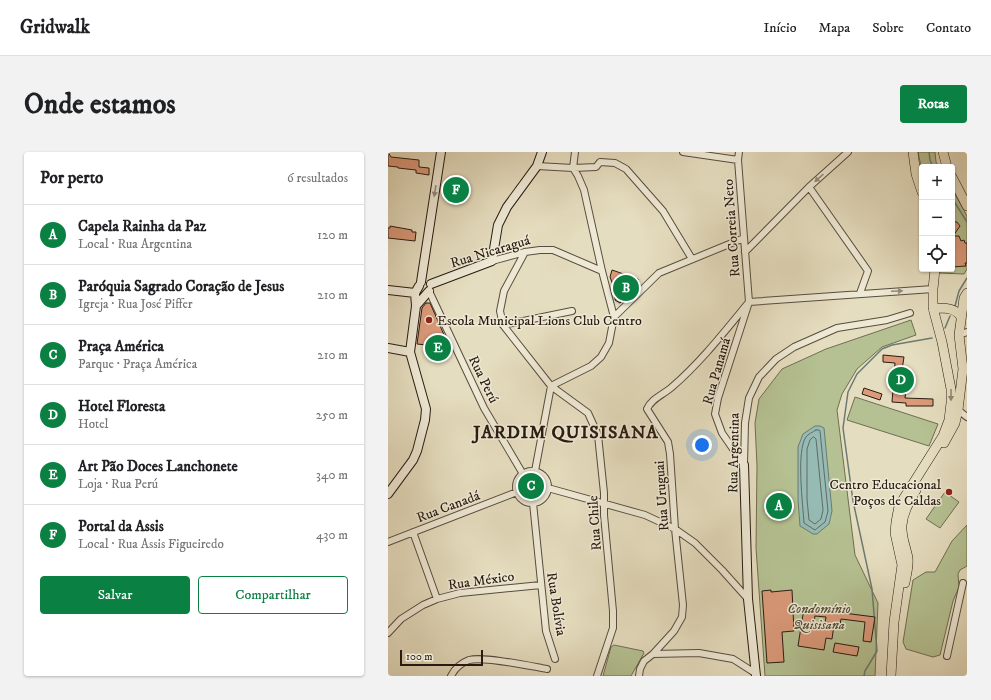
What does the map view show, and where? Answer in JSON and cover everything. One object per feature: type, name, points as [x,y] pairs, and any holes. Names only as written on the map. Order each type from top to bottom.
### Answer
[{"type":"main road","points":[[913,152],[916,174],[919,183]]},
{"type":"main road","points":[[943,152],[946,164]]},
{"type":"main road","points":[[955,183],[967,206]]},
{"type":"main road","points":[[891,676],[894,622],[902,565],[895,533],[899,506],[938,443],[949,420],[951,389],[934,308],[933,289],[935,272]]},
{"type":"main road","points":[[961,323],[964,298],[967,293]]},
{"type":"main road","points":[[896,676],[899,613],[908,566],[908,558],[902,537],[902,524],[908,504],[955,423],[964,381],[965,368],[961,317],[954,310],[934,308]]},
{"type":"main road","points":[[942,342],[963,334]]},
{"type":"main road","points":[[947,372],[964,381]]},
{"type":"street","points":[[388,494],[413,460],[417,451],[425,420],[426,409],[410,352],[418,287],[441,152]]},
{"type":"street","points":[[492,262],[498,225],[507,207],[537,166],[542,152]]},
{"type":"street","points":[[550,386],[591,366],[601,357],[609,343],[614,317],[584,190],[573,168],[575,152]]},
{"type":"street","points":[[683,152],[738,160]]},
{"type":"street","name":"Rua Correia Neto","points":[[740,152],[738,160],[749,302]]},
{"type":"street","points":[[744,252],[809,187],[848,152]]},
{"type":"street","points":[[537,166],[573,168],[596,167],[600,162],[615,163],[626,169],[663,211],[692,259]]},
{"type":"street","points":[[809,187],[868,271],[860,293]]},
{"type":"street","points":[[614,317],[659,273],[744,238]]},
{"type":"street","name":"Rua Nicaraguá","points":[[430,288],[492,262],[525,252],[540,250],[553,250],[602,271]]},
{"type":"street","points":[[525,252],[504,291],[500,311],[503,325],[550,386],[536,471]]},
{"type":"street","points":[[388,290],[418,287],[426,280],[429,281],[430,288],[416,306]]},
{"type":"street","name":"Rua Perú","points":[[430,288],[484,408],[523,474]]},
{"type":"street","points":[[749,302],[933,289]]},
{"type":"street","name":"Rua Panamá","points":[[744,465],[722,432],[716,414],[718,398],[749,302]]},
{"type":"street","name":"Rua Uruguai","points":[[639,676],[640,669],[644,661],[653,654],[674,631],[682,617],[684,605],[675,529],[668,442],[647,409],[650,402],[666,393],[687,374],[749,302]]},
{"type":"street","points":[[503,325],[572,311]]},
{"type":"street","name":"Rua Argentina","points":[[755,675],[748,599],[744,465],[745,423],[749,398],[759,377],[776,359],[794,346],[837,328],[887,320],[910,313]]},
{"type":"street","points":[[388,348],[410,352]]},
{"type":"street","name":"Rua Chile","points":[[550,386],[588,413],[598,435],[613,611],[612,628],[597,676]]},
{"type":"street","points":[[958,410],[967,417]]},
{"type":"street","points":[[536,471],[544,475],[546,479],[548,488],[545,497],[542,500],[533,503],[523,501],[517,492],[517,482],[523,474],[536,471]]},
{"type":"street","points":[[548,488],[645,515],[675,529],[695,543],[748,599]]},
{"type":"street","name":"Rua Canadá","points":[[388,542],[517,492]]},
{"type":"street","name":"Rua Bolívia","points":[[533,503],[540,585],[546,631],[555,659]]},
{"type":"street","points":[[413,532],[437,599]]},
{"type":"street","points":[[947,656],[963,583]]},
{"type":"street","name":"Rua México","points":[[388,633],[401,619],[437,599],[460,593],[540,585]]},
{"type":"street","points":[[653,654],[699,653],[733,659],[755,675]]},
{"type":"street","points":[[452,676],[454,670],[462,663],[471,660],[488,660],[547,669]]},
{"type":"green space","points":[[918,152],[935,152],[937,164],[921,164]]},
{"type":"green space","points":[[955,194],[967,216],[967,269],[964,274],[940,273],[955,272]]},
{"type":"green space","name":"Condomínio Quisisana","points":[[911,320],[916,335],[882,347],[857,369],[842,394],[837,410],[855,555],[878,603],[875,676],[765,676],[756,548],[757,466],[755,423],[759,399],[782,369],[826,349]]},
{"type":"green space","points":[[855,397],[938,424],[929,446],[847,420]]},
{"type":"green space","points":[[531,477],[538,480],[541,487],[538,494],[531,497],[524,494],[521,487],[524,480]]},
{"type":"green space","points":[[945,492],[959,502],[940,528],[926,519]]},
{"type":"green space","points":[[967,525],[967,566],[960,570],[958,574],[959,587],[953,601],[940,655],[933,657],[906,649],[903,642],[913,580],[926,572],[935,572],[952,541]]},
{"type":"green space","points":[[614,645],[643,651],[644,653],[631,676],[603,676],[611,647]]},
{"type":"water","points":[[815,426],[824,428],[832,511],[829,524],[817,534],[813,534],[800,526],[798,500],[798,447],[803,434]]},
{"type":"building","points":[[388,152],[391,157],[419,160],[419,167],[429,168],[429,175],[416,173],[416,170],[388,166]]},
{"type":"building","points":[[447,183],[466,186],[465,197],[445,193]]},
{"type":"building","points":[[955,222],[957,222],[960,226],[955,233]]},
{"type":"building","points":[[390,226],[416,232],[415,241],[388,238],[388,228],[390,228]]},
{"type":"building","points":[[955,236],[959,236],[961,241],[964,240],[965,243],[967,243],[966,266],[955,267]]},
{"type":"building","points":[[612,270],[638,279],[639,282],[639,286],[620,303],[615,300],[615,290],[610,277]]},
{"type":"building","name":"Escola Municipal Lions Club Centro","points":[[426,303],[430,303],[445,337],[443,338],[449,351],[434,358],[427,345],[417,344],[422,308]]},
{"type":"building","points":[[883,355],[904,357],[902,370],[907,370],[906,383],[912,383],[911,389],[906,389],[905,398],[933,399],[933,406],[906,406],[906,403],[892,402],[895,363],[883,362]]},
{"type":"building","points":[[864,388],[882,394],[880,400],[862,394]]},
{"type":"building","points":[[771,503],[786,503],[786,508],[771,508]]},
{"type":"building","points":[[771,590],[771,592],[792,590],[794,631],[782,632],[784,662],[767,663],[762,591]]},
{"type":"building","points":[[804,608],[875,617],[871,642],[863,641],[865,622],[841,619],[840,625],[834,625],[832,639],[826,638],[824,650],[798,646]],"holes":[[[815,616],[826,617],[824,629],[813,627]]]},
{"type":"building","points":[[835,643],[859,647],[857,656],[833,652]]},
{"type":"waterway","points":[[929,152],[932,164]]},
{"type":"waterway","points":[[953,200],[967,222]]},
{"type":"waterway","points":[[955,306],[959,291],[967,278]]},
{"type":"waterway","points":[[945,328],[950,316]]},
{"type":"waterway","points":[[864,676],[865,671],[877,651],[872,589],[853,501],[843,428],[848,392],[857,374],[882,349],[892,345],[932,338]]},
{"type":"place","name":"Portal da Assis","points":[[456,190]]},
{"type":"place","name":"Paróquia Sagrado Coração de Jesus","points":[[626,288]]},
{"type":"place","name":"Escola Municipal Lions Club Centro","points":[[429,320]]},
{"type":"place","name":"Art Pão Doces Lanchonete","points":[[438,348]]},
{"type":"place","name":"Hotel Floresta","points":[[901,380]]},
{"type":"place","name":"Praça América","points":[[531,486]]},
{"type":"place","name":"Centro Educacional Poços de Caldas","points":[[949,492]]},
{"type":"place","name":"Capela Rainha da Paz","points":[[779,506]]},
{"type":"district","name":"JARDIM QUISISANA","points":[[566,432]]}]
